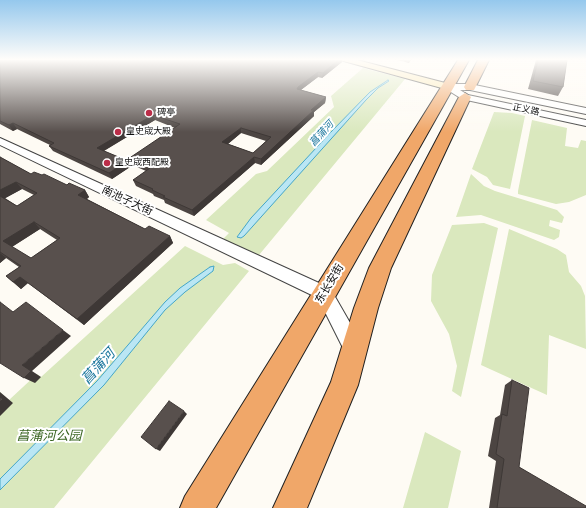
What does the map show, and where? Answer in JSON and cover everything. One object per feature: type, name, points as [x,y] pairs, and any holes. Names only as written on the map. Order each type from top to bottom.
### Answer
[{"type":"highway","name":"东长安街","points":[[290,508],[344,385],[380,268],[461,90],[462,84]]},
{"type":"highway","name":"东长安街","points":[[197,508],[324,293],[466,84]]},
{"type":"main road","points":[[436,84],[461,90]]},
{"type":"street","name":"正义路","points":[[461,90],[586,111]]},
{"type":"street","name":"正义路","points":[[461,90],[586,123]]},
{"type":"street","name":"南池子大街","points":[[0,141],[324,293]]},
{"type":"street","points":[[324,293],[354,349]]},
{"type":"green space","points":[[345,84],[401,84],[259,255],[223,239],[229,233],[206,220],[256,174],[267,171],[334,107],[331,96]]},
{"type":"green space","points":[[494,112],[512,113],[525,116],[510,189],[493,185],[487,177],[472,169]]},
{"type":"green space","points":[[532,120],[567,128],[565,146],[578,148],[581,140],[586,141],[586,195],[569,202],[556,204],[518,194]]},
{"type":"green space","points":[[471,174],[484,186],[495,191],[557,210],[564,217],[562,223],[550,220],[549,226],[560,230],[559,237],[554,240],[481,215],[456,217]]},
{"type":"green space","points":[[484,223],[498,228],[461,397],[452,391],[457,366],[449,334],[431,301],[432,275],[452,225]]},
{"type":"green space","points":[[509,229],[557,249],[566,255],[569,272],[581,286],[585,296],[586,349],[549,335],[547,395],[481,365]]},
{"type":"green space","name":"菖蒲河公园","points":[[185,246],[223,265],[235,263],[249,271],[54,508],[0,508],[0,392],[9,400],[37,374],[41,377]]},
{"type":"green space","points":[[425,432],[461,451],[448,508],[403,508]]},
{"type":"water","points":[[385,84],[366,100],[244,236],[241,238],[237,237],[251,218],[370,92]]},
{"type":"water","points":[[214,266],[213,271],[185,292],[165,310],[104,385],[0,490],[0,479],[97,381],[165,302],[180,288],[210,267]]},
{"type":"building","points":[[0,84],[302,84],[297,89],[326,97],[261,159],[254,157],[192,210],[163,197],[165,196],[133,180],[150,168],[128,159],[180,124],[153,115],[97,148],[128,161],[109,173],[49,146],[54,143],[13,123],[9,125],[0,121]],"holes":[[[241,128],[271,137],[253,153],[222,142]]]},
{"type":"building","points":[[547,84],[563,84],[563,87]]},
{"type":"building","points":[[0,157],[31,174],[34,172],[42,175],[44,174],[67,185],[69,183],[85,190],[78,195],[145,229],[149,226],[170,236],[77,319],[20,277],[13,282],[6,276],[21,266],[0,252],[0,196],[17,206],[37,193],[16,182],[0,190]],"holes":[[[34,222],[60,238],[31,258],[3,241]]]},
{"type":"building","points":[[0,302],[13,312],[26,302],[63,330],[22,365],[31,371],[24,378],[0,363]]},
{"type":"building","points":[[512,380],[529,388],[519,467],[586,506],[586,508],[497,508],[504,459],[496,454],[502,414],[507,416]]},
{"type":"building","points":[[169,401],[184,411],[156,449],[141,437]]},
{"type":"place","name":"碑亭","points":[[149,113]]},
{"type":"place","name":"皇史宬大殿","points":[[118,132]]},
{"type":"place","name":"皇史宬西配殿","points":[[107,163]]},
{"type":"water label","name":"菖蒲河","points":[[322,134]]},
{"type":"water label","name":"菖蒲河","points":[[99,367]]}]
